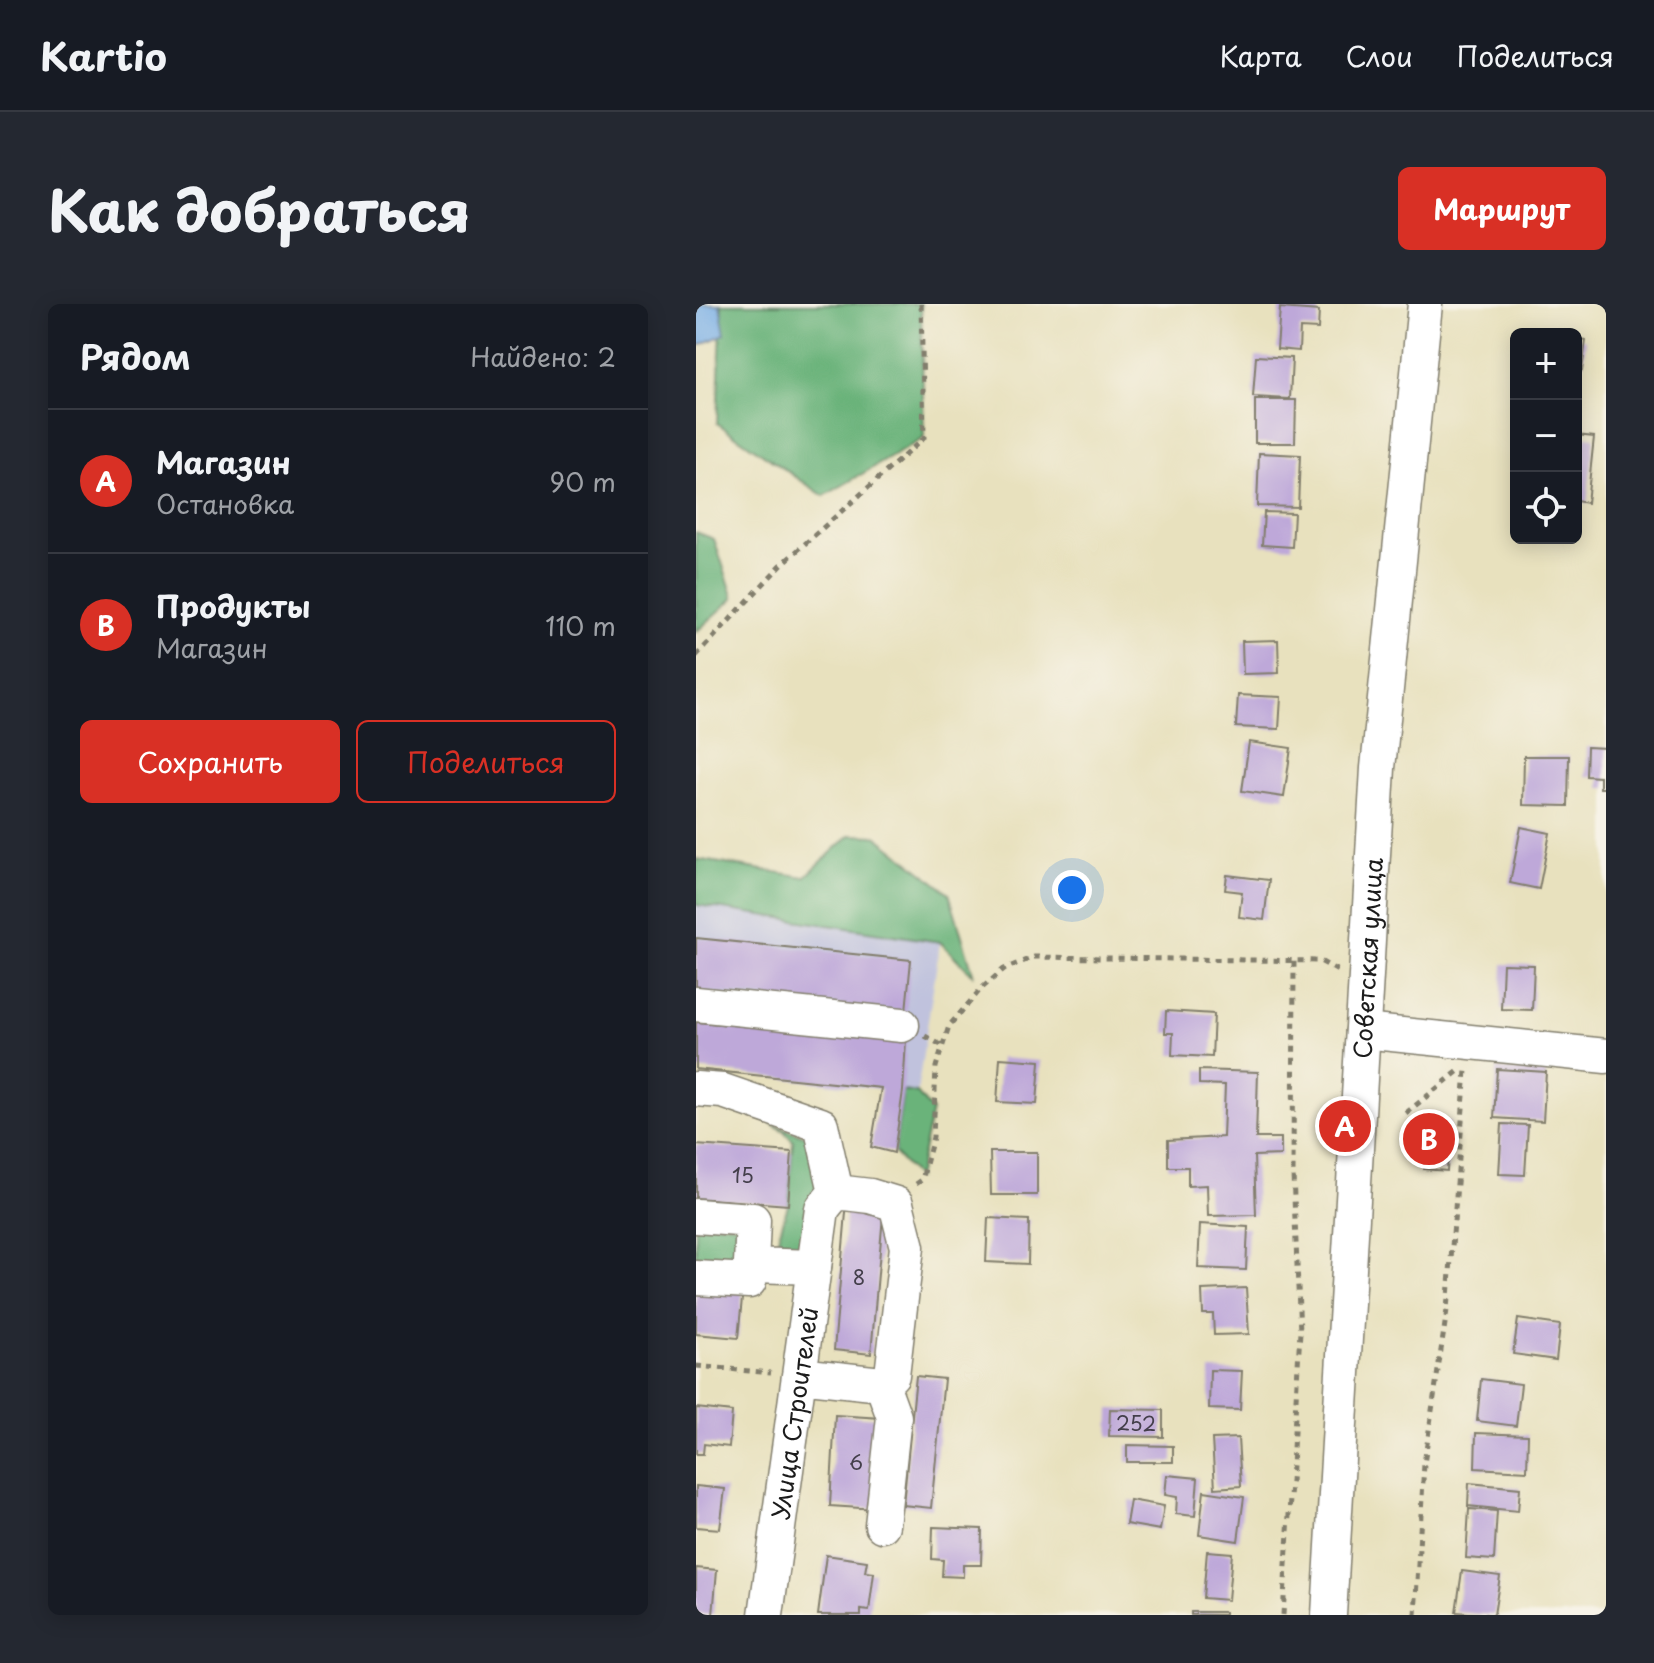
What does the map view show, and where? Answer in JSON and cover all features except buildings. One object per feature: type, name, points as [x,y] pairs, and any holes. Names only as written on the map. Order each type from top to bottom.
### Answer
[{"type":"street","name":"Советская улица","points":[[1329,1615],[1378,768],[1425,304]]},
{"type":"street","points":[[696,1004],[902,1025]]},
{"type":"street","points":[[1363,1031],[1606,1056]]},
{"type":"street","points":[[696,1089],[723,1091],[821,1125],[829,1201],[870,1196],[896,1204],[907,1247],[892,1375],[882,1384],[799,1375]]},
{"type":"street","name":"Улица Строителей","points":[[766,1615],[814,1267],[829,1201]]},
{"type":"street","points":[[696,1216],[753,1220],[749,1281],[696,1278]]},
{"type":"street","points":[[751,1265],[814,1267]]},
{"type":"street","points":[[882,1384],[894,1417],[882,1525]]},
{"type":"path","points":[[696,656],[781,565],[924,438],[921,304]]},
{"type":"path","points":[[896,1204],[922,1180],[933,1137],[936,1067],[949,1026],[981,989],[1004,969],[1034,957],[1320,961],[1366,987]]},
{"type":"path","points":[[1283,1615],[1300,1332],[1293,1175],[1294,960]]},
{"type":"path","points":[[1406,1113],[1466,1065],[1447,1310],[1424,1464],[1415,1615]]},
{"type":"path","points":[[696,1366],[799,1375]]},
{"type":"shaded area","points":[[696,905],[940,943],[917,1093],[696,1069]]},
{"type":"green space","points":[[722,304],[921,304],[924,438],[824,496],[717,423]]},
{"type":"green space","points":[[696,532],[714,539],[734,598],[696,632]]},
{"type":"green space","points":[[850,835],[876,836],[949,893],[974,976],[940,942],[696,905],[696,859],[805,877]]},
{"type":"green space","points":[[903,1091],[917,1093],[932,1111],[917,1178],[894,1153]]},
{"type":"green space","points":[[771,1123],[815,1140],[826,1164],[807,1235],[789,1250],[782,1246],[778,1238],[788,1205],[793,1141]]},
{"type":"green space","points":[[696,1221],[744,1226],[740,1271],[696,1267]]},
{"type":"water","points":[[696,304],[720,304],[725,334],[698,346]]},
{"type":"place","name":"Магазин","points":[[1345,1126]]},
{"type":"place","name":"Продукты","points":[[1429,1139]]}]
